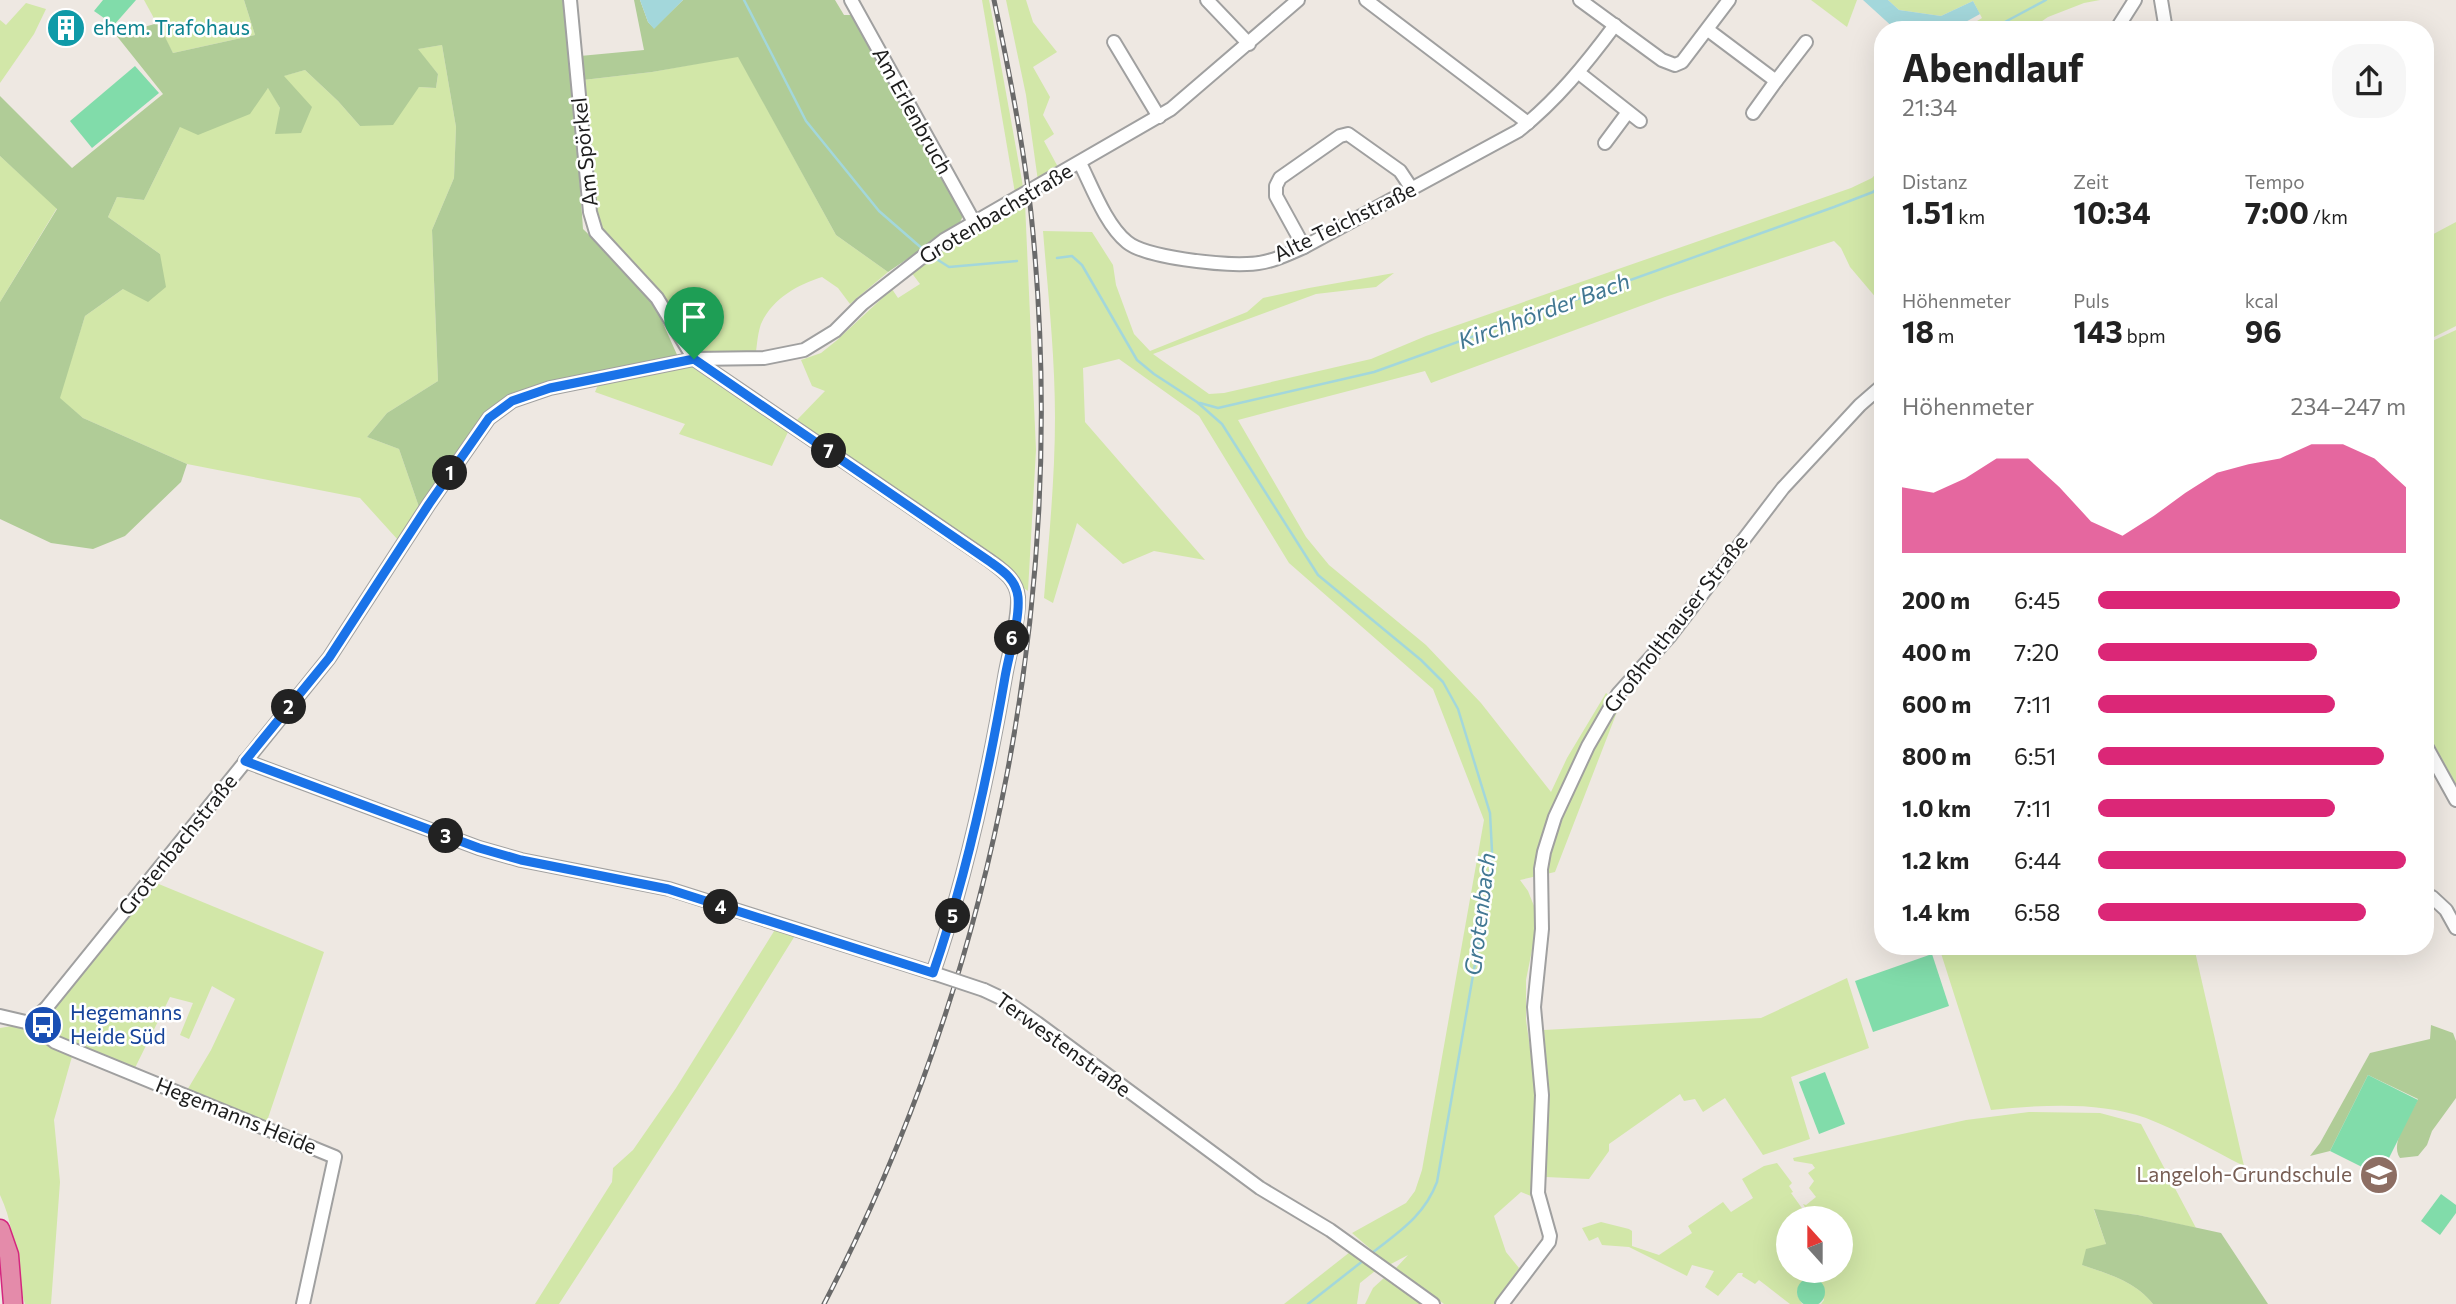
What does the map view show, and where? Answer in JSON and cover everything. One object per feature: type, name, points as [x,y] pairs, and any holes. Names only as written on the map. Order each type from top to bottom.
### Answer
[{"type":"highway","points":[[0,1229],[9,1255],[13,1304]]},
{"type":"street","name":"Am Spörkel","points":[[570,0],[590,212],[596,232],[657,298],[694,359],[989,561],[1007,574],[1016,588],[1017,608],[1001,702],[952,919],[933,973]]},
{"type":"street","name":"Am Erlenbruch","points":[[851,0],[974,222]]},
{"type":"street","points":[[1207,0],[1249,44]]},
{"type":"street","name":"Grotenbachstraße","points":[[30,1023],[55,997],[329,658],[429,504],[477,435],[499,409],[526,394],[694,359],[764,358],[804,350],[835,331],[862,304],[944,240],[1159,117],[1249,44],[1298,0]]},
{"type":"street","points":[[1366,0],[1528,123]]},
{"type":"street","points":[[1580,0],[1668,64],[1675,65],[1682,62],[1729,0]]},
{"type":"street","points":[[2121,21],[2134,0]]},
{"type":"street","points":[[2161,0],[2164,21]]},
{"type":"street","name":"Alte Teichstraße","points":[[1080,163],[1118,233],[1138,248],[1194,260],[1247,264],[1277,259],[1505,139],[1528,123],[1579,73],[1615,26]]},
{"type":"street","points":[[1707,30],[1776,81]]},
{"type":"street","points":[[1114,42],[1159,117]]},
{"type":"street","points":[[1753,113],[1806,42]]},
{"type":"street","points":[[1579,73],[1640,121]]},
{"type":"street","points":[[1605,143],[1629,112]]},
{"type":"street","points":[[1304,247],[1276,196],[1276,186],[1280,178],[1339,136],[1348,134],[1355,138],[1400,171],[1412,189]]},
{"type":"street","name":"Großholthauser Straße","points":[[1502,1304],[1549,1242],[1550,1236],[1538,1195],[1542,1095],[1534,995],[1542,929],[1541,869],[1555,817],[1588,746],[1618,694],[1670,636],[1783,488],[1851,414],[1874,393]]},
{"type":"street","points":[[2434,760],[2456,800]]},
{"type":"street","name":"Terwestenstraße","points":[[245,761],[489,851],[521,860],[668,889],[984,989],[1037,1023],[1260,1188],[1330,1230],[1433,1304]]},
{"type":"street","points":[[2434,899],[2446,910],[2456,928]]},
{"type":"street","name":"Hegemanns Heide","points":[[0,1016],[30,1023],[55,1042],[335,1157],[303,1304]]},
{"type":"green space","points":[[103,0],[136,0],[114,25],[94,11]]},
{"type":"green space","points":[[144,0],[244,0],[255,35],[173,53]]},
{"type":"green space","points":[[244,0],[563,0],[583,229],[631,275],[658,312],[678,357],[528,389],[496,405],[419,507],[399,449],[367,437],[387,413],[438,381],[432,230],[454,178],[456,127],[442,45],[418,49],[438,74],[436,88],[419,87],[393,125],[360,126],[305,70],[284,76],[312,107],[301,133],[275,134],[280,108],[268,88],[250,114],[198,135],[180,127],[144,200],[117,197],[108,217],[160,254],[166,287],[148,302],[123,289],[85,316],[60,398],[83,418],[187,464],[181,482],[125,536],[93,549],[51,543],[0,519],[0,302],[57,209],[0,156],[0,96],[72,168],[163,94],[116,35],[158,23],[173,53],[255,35]]},
{"type":"green space","points":[[634,0],[640,0],[648,22],[654,28],[683,0],[835,0],[844,15],[852,15],[965,212],[959,224],[888,272],[836,235],[738,57],[652,72],[583,80],[580,56],[644,50]]},
{"type":"green space","points":[[982,0],[989,0],[1022,181],[1023,188],[1015,193]]},
{"type":"green space","points":[[1006,0],[1026,0],[1033,22],[1057,52],[1033,67],[1050,97],[1043,115],[1054,134],[1044,141],[1059,169],[1038,181],[1026,95]]},
{"type":"green space","points":[[1811,0],[1857,0],[1847,27]]},
{"type":"green space","points":[[1888,0],[2100,0],[2084,3],[2042,21],[1977,21],[1982,18],[1973,1],[1941,16],[1899,10]]},
{"type":"green space","points":[[26,3],[46,9],[34,34],[0,83],[0,20],[6,25]]},
{"type":"green space","points":[[442,45],[456,127],[454,178],[432,230],[438,381],[387,413],[367,437],[399,449],[419,507],[398,540],[360,498],[187,464],[83,418],[59,398],[85,316],[123,289],[160,254],[108,217],[117,197],[144,200],[180,127],[269,88],[280,108],[301,133],[283,76],[305,70],[360,126],[419,87],[436,88],[438,74],[417,49]]},
{"type":"green space","points":[[738,56],[836,235],[888,272],[850,304],[838,288],[822,277],[803,284],[779,300],[766,315],[760,327],[756,352],[694,352],[672,308],[641,271],[602,233],[596,215],[583,80],[652,72]]},
{"type":"green space","points":[[135,66],[159,93],[92,148],[70,121]]},
{"type":"green space","points":[[0,156],[57,208],[0,302]]},
{"type":"green space","points":[[1874,176],[1874,295],[1850,267],[1841,248],[1834,241],[1665,297],[1431,383],[1425,371],[1238,420],[1306,537],[1329,565],[1426,645],[1481,703],[1551,792],[1567,758],[1606,693],[1620,704],[1555,872],[1520,880],[1536,911],[1534,940],[1526,980],[1526,1020],[1536,1089],[1531,1196],[1521,1192],[1494,1216],[1506,1252],[1519,1268],[1494,1304],[1444,1304],[1396,1268],[1408,1255],[1389,1265],[1352,1233],[1406,1203],[1415,1191],[1422,1170],[1484,820],[1433,689],[1289,563],[1199,416],[1119,359],[1083,368],[1085,422],[1205,560],[1154,551],[1123,564],[1077,523],[1053,603],[1044,598],[1053,485],[1055,417],[1053,347],[1043,231],[1092,232],[1113,265],[1116,285],[1134,334],[1150,351],[1247,312],[1263,298],[1394,273],[1376,287],[1316,294],[1153,354],[1209,394],[1224,393],[1371,359],[1426,336],[1851,188]]},
{"type":"green space","points":[[1025,203],[1036,450],[1028,591],[794,423],[825,391],[812,386],[801,360],[821,353],[892,289],[898,298],[920,284],[911,272],[954,240],[959,240]]},
{"type":"green space","points":[[2456,222],[2456,326],[2434,337],[2434,234]]},
{"type":"green space","points":[[2456,330],[2456,784],[2434,744],[2434,340]]},
{"type":"green space","points":[[692,367],[788,432],[772,466],[679,434],[685,424],[595,392],[598,385]]},
{"type":"green space","points":[[149,880],[324,952],[265,1127],[183,1097],[211,1050],[235,999],[212,986],[189,1039],[180,1035],[193,1003],[170,997],[131,1076],[73,1053],[54,1120],[60,1182],[51,1304],[25,1304],[12,1235],[0,1195],[0,1028],[30,1023]]},
{"type":"green space","points":[[776,928],[796,934],[734,1034],[559,1304],[535,1304],[612,1182],[613,1168],[633,1150],[676,1088]]},
{"type":"green space","points":[[1932,955],[1949,1006],[1873,1032],[1855,981]]},
{"type":"green space","points":[[1942,955],[2196,955],[2244,1166],[2171,1129],[2128,1113],[2069,1106],[1991,1110]]},
{"type":"green space","points":[[1847,978],[1869,1048],[1791,1077],[1810,1139],[1763,1155],[1725,1098],[1703,1112],[1695,1099],[1684,1101],[1680,1094],[1609,1144],[1609,1151],[1589,1179],[1546,1177],[1549,1105],[1544,1030],[1761,1018]]},
{"type":"green space","points":[[2431,1025],[2453,1033],[2456,1041],[2456,1098],[2418,1156],[2400,1158],[2397,1144],[2402,1128],[2418,1099],[2368,1075],[2330,1151],[2310,1156],[2370,1053],[2430,1039]]},
{"type":"green space","points":[[1825,1072],[1845,1124],[1819,1134],[1799,1082]]},
{"type":"green space","points":[[2368,1075],[2418,1100],[2380,1176],[2330,1151]]},
{"type":"green space","points":[[2029,1112],[2100,1113],[2141,1124],[2196,1228],[2138,1215],[2094,1210],[2106,1244],[2082,1265],[2129,1284],[2153,1304],[1821,1304],[1824,1300],[1816,1283],[1853,1283],[1853,1206],[1804,1206],[1803,1204],[1806,1205],[1816,1197],[1809,1188],[1814,1181],[1808,1173],[1815,1168],[1812,1164],[1794,1161],[1793,1158],[1966,1120]]},
{"type":"green space","points":[[1777,1163],[1792,1183],[1789,1186],[1793,1192],[1791,1193],[1800,1206],[1776,1206],[1776,1283],[1802,1283],[1798,1287],[1797,1295],[1802,1304],[1790,1304],[1759,1280],[1755,1284],[1742,1276],[1743,1273],[1738,1273],[1718,1296],[1705,1287],[1714,1271],[1692,1265],[1687,1276],[1629,1247],[1602,1245],[1598,1237],[1589,1241],[1582,1228],[1601,1222],[1629,1229],[1632,1231],[1632,1246],[1659,1255],[1692,1233],[1688,1226],[1723,1202],[1731,1212],[1753,1198],[1742,1179],[1764,1166]]},
{"type":"green space","points":[[2441,1194],[2456,1205],[2456,1213],[2440,1235],[2421,1221]]},
{"type":"green space","points":[[2094,1209],[2138,1215],[2221,1233],[2268,1304],[2153,1304],[2129,1284],[2082,1265],[2086,1249],[2106,1244]]},
{"type":"green space","points":[[1350,1252],[1375,1271],[1360,1283],[1357,1304],[1284,1304]]},
{"type":"green space","points":[[1384,1278],[1392,1279],[1426,1304],[1365,1304],[1373,1288]]},
{"type":"green space","points":[[1800,1283],[1822,1283],[1825,1292],[1821,1302],[1806,1305],[1801,1302],[1797,1292]]},
{"type":"water","points":[[640,0],[683,0],[654,29],[648,22]]},
{"type":"water","points":[[1863,0],[1888,0],[1899,10],[1941,16],[1973,1],[1980,14],[1967,21],[1886,21]]},
{"type":"waterway","points":[[744,0],[806,121],[879,211],[925,251]]},
{"type":"waterway","name":"Kirchhörder Bach","points":[[2007,21],[2046,0]]},
{"type":"waterway","name":"Kirchhörder Bach","points":[[1200,403],[1218,408],[1374,372],[1874,191]]},
{"type":"waterway","points":[[930,255],[949,267],[1017,261]]},
{"type":"waterway","name":"Grotenbach","points":[[1057,258],[1072,256],[1082,265],[1137,360],[1197,402],[1222,424],[1318,575],[1421,660],[1443,682],[1458,709],[1490,813],[1492,851],[1488,889],[1437,1182],[1418,1214],[1372,1253]]},
{"type":"waterway","name":"Grotenbach","points":[[1308,1304],[1364,1260]]},
{"type":"railway","points":[[824,1304],[884,1177],[935,1045],[976,911],[1007,774],[1028,635],[1039,495],[1040,354],[1028,186],[994,0]]},
{"type":"place","name":"ehem. Trafohaus","points":[[66,28]]},
{"type":"place","name":"Hegemanns Heide Süd","points":[[43,1025]]},
{"type":"place","name":"Langeloh-Grundschule","points":[[2379,1175]]},
{"type":"route","points":[[694,359],[989,561],[1007,574],[1016,588],[1017,608],[1001,702],[952,919],[933,973],[668,889],[551,867],[479,848],[245,761],[329,658],[429,504],[489,418],[499,409],[526,394],[694,359]]}]
